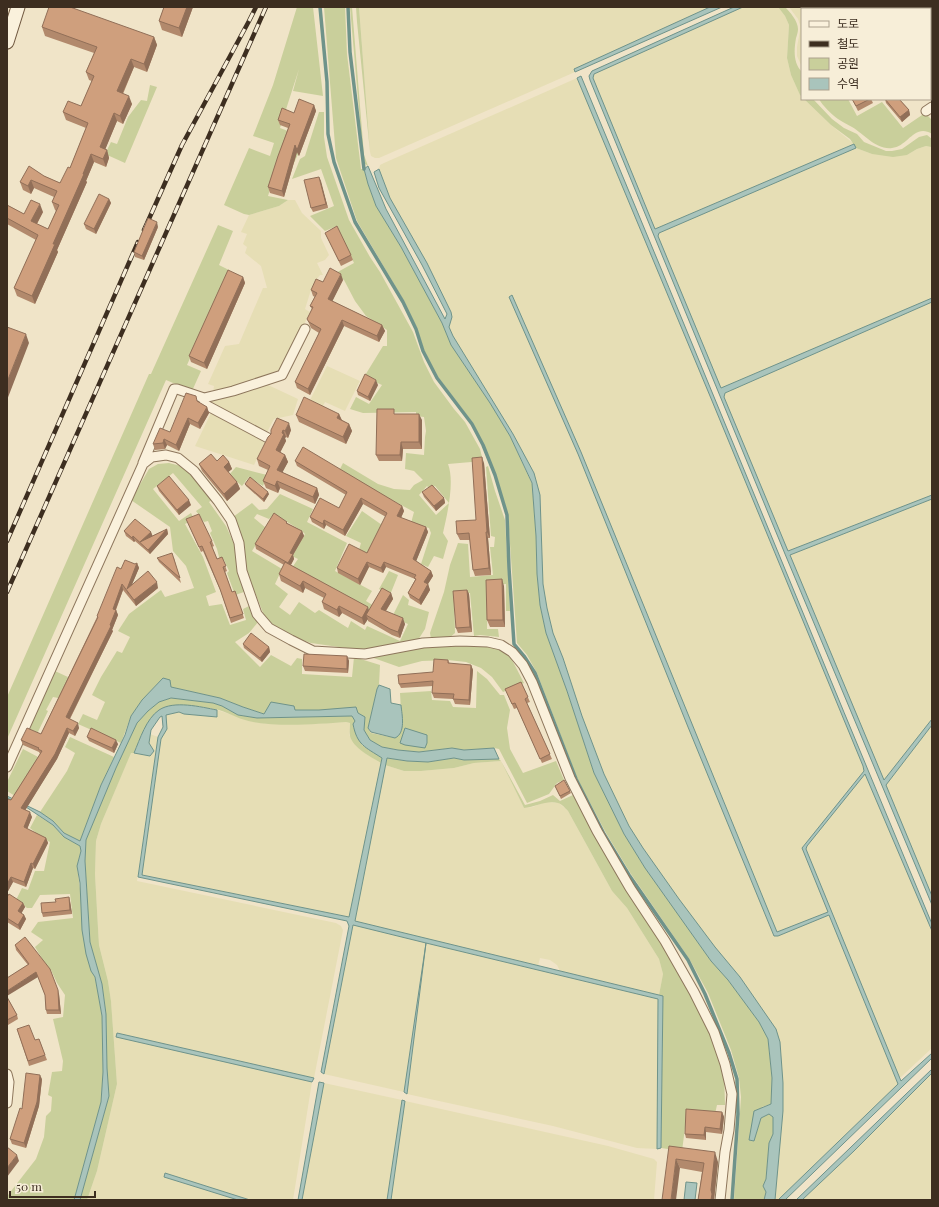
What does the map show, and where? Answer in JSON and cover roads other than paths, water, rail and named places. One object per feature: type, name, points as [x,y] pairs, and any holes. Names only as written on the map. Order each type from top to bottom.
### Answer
[{"type":"main road","points":[[7,42],[18,7]]},
{"type":"street","points":[[7,767],[174,389],[177,388],[204,398],[282,376],[305,329]]},
{"type":"street","points":[[204,398],[204,404],[268,438]]},
{"type":"street","points":[[142,464],[152,457],[166,455],[178,458],[194,472],[218,501],[231,520],[239,543],[242,571],[257,614],[269,628],[286,637],[313,651],[365,654],[423,643],[460,641],[488,642],[501,645],[512,652],[523,665],[532,682],[570,778],[597,831],[630,888],[665,941],[694,992],[714,1032],[721,1051],[732,1094],[720,1200]]},
{"type":"street","points":[[7,1074],[9,1082],[7,1103]]},
{"type":"water","points":[[710,7],[722,7],[575,72],[574,69]]},
{"type":"water","points":[[734,7],[743,7],[594,74],[593,78],[655,229],[854,144],[856,148],[659,233],[658,236],[721,388],[932,298],[932,302],[725,393],[724,397],[788,551],[932,495],[932,499],[790,555],[884,780],[932,719],[932,725],[886,785],[932,896],[932,905],[785,554],[589,76],[592,71]]},
{"type":"water","points":[[581,76],[932,924],[932,931],[865,774],[806,849],[901,1081],[932,1053],[932,1058],[785,1200],[778,1200],[898,1084],[829,915],[778,936],[774,936],[578,454],[509,297],[512,295],[581,452],[777,932],[828,912],[802,848],[864,771],[710,396],[577,78]]},
{"type":"water","points":[[368,166],[386,209],[445,319],[447,314],[422,265],[379,188],[374,172],[379,169],[390,198],[427,263],[451,312],[452,317],[449,327],[453,336],[513,434],[534,473],[540,495],[543,584],[547,608],[553,633],[604,774],[629,826],[643,848],[715,947],[740,977],[776,1029],[780,1042],[783,1083],[783,1111],[775,1200],[764,1200],[766,1192],[763,1186],[766,1179],[769,1143],[773,1134],[773,1117],[769,1114],[761,1118],[754,1141],[749,1140],[754,1111],[771,1104],[772,1078],[768,1039],[759,1022],[728,980],[711,961],[645,868],[624,834],[594,773],[546,633],[540,605],[532,483],[510,436],[451,345],[442,323],[401,247],[376,206],[364,169]]},
{"type":"water","points":[[163,678],[170,680],[171,687],[220,698],[264,714],[271,702],[294,706],[295,710],[356,707],[358,713],[365,717],[364,730],[370,740],[382,747],[419,752],[452,748],[464,750],[494,748],[499,759],[464,760],[454,758],[428,762],[387,758],[355,921],[663,996],[661,1148],[657,1149],[658,999],[353,925],[324,1074],[321,1072],[349,926],[347,921],[138,877],[158,737],[163,727],[162,716],[151,730],[149,743],[154,751],[150,756],[134,753],[147,724],[159,710],[172,705],[188,705],[217,710],[217,717],[184,714],[179,712],[166,715],[167,729],[161,739],[142,875],[349,917],[382,758],[366,748],[359,741],[353,724],[355,721],[352,716],[257,718],[238,715],[213,703],[171,698],[159,702],[137,723],[116,768],[86,840],[85,861],[90,942],[102,984],[106,1014],[109,1096],[80,1200],[74,1200],[101,1102],[103,1072],[102,1016],[95,977],[91,971],[86,954],[82,930],[80,883],[77,866],[81,851],[80,846],[64,837],[53,825],[26,807],[7,798],[7,796],[40,812],[53,821],[64,833],[80,841],[101,785],[125,735],[131,716],[142,700]]},
{"type":"water","points":[[379,685],[390,689],[391,703],[401,705],[402,728],[401,732],[395,738],[371,732],[368,728]]},
{"type":"water","points":[[405,728],[427,735],[427,743],[425,748],[400,743]]},
{"type":"water","points":[[426,943],[407,1094],[404,1092]]},
{"type":"water","points":[[117,1033],[314,1078],[312,1082],[116,1037]]},
{"type":"water","points":[[932,1069],[932,1073],[854,1151],[802,1200],[796,1200]]},
{"type":"water","points":[[319,1082],[324,1083],[302,1200],[298,1200]]},
{"type":"water","points":[[402,1100],[405,1101],[391,1200],[387,1200]]},
{"type":"water","points":[[165,1173],[250,1200],[238,1200],[164,1177]]},
{"type":"water","points":[[686,1182],[697,1183],[695,1200],[684,1200]]},
{"type":"waterway","points":[[320,7],[327,82],[328,134],[334,162],[355,222],[403,302],[416,329],[423,351],[437,378],[472,424],[483,445],[495,475],[507,515],[514,644],[535,673],[576,779],[604,834],[629,875],[688,960],[705,994],[729,1053],[737,1079],[738,1114],[732,1200]]},
{"type":"waterway","points":[[348,7],[350,52],[364,169]]},
{"type":"railway","points":[[144,230],[182,145],[256,7]]},
{"type":"railway","points":[[7,592],[266,7]]},
{"type":"railway","points":[[7,541],[138,242]]}]
